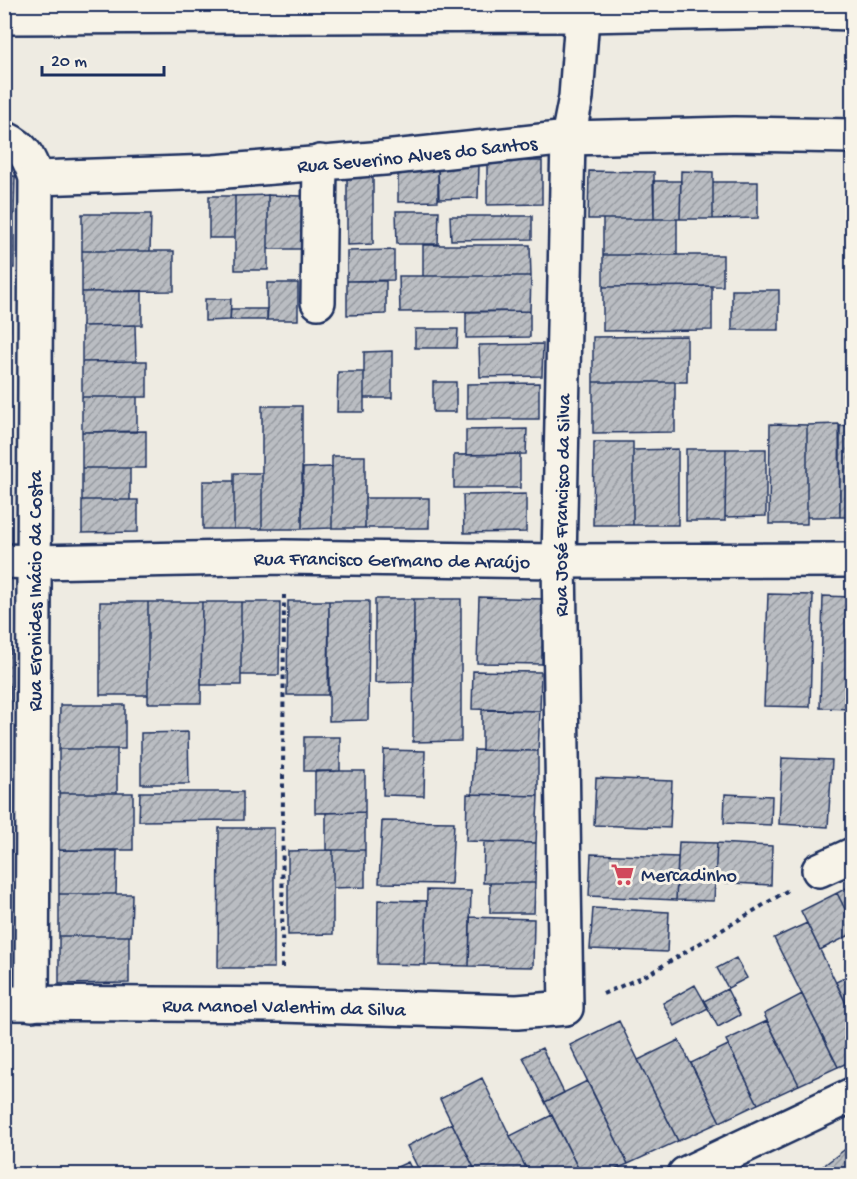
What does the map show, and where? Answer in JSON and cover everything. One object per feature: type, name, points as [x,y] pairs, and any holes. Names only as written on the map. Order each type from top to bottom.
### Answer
[{"type":"street","points":[[4,17],[583,10],[852,13]]},
{"type":"street","name":"Rua José Francisco da Silva","points":[[566,1008],[559,561],[568,138],[576,97],[583,10]]},
{"type":"street","name":"Rua Severino Alves do Santos","points":[[36,178],[214,172],[384,158],[568,138],[734,134],[852,136]]},
{"type":"street","points":[[4,138],[18,145],[24,152],[30,160],[36,178]]},
{"type":"street","points":[[318,302],[320,162]]},
{"type":"street","name":"Rua Eronides Inácio da Costa","points":[[18,1004],[20,561],[36,178]]},
{"type":"street","name":"Rua Francisco Germano de Araújo","points":[[20,561],[284,557],[559,561],[852,560]]},
{"type":"street","points":[[819,870],[852,855]]},
{"type":"street","name":"Rua Manoel Valentim da Silva","points":[[18,1004],[281,1005],[517,1012],[566,1008]]},
{"type":"street","points":[[685,1174],[852,1095]]},
{"type":"path","points":[[281,1005],[284,557]]},
{"type":"path","points":[[566,1008],[649,974],[819,870]]},
{"type":"building","points":[[487,161],[542,161],[542,204],[487,205]]},
{"type":"building","points":[[398,166],[438,166],[438,201],[398,202]]},
{"type":"building","points":[[438,166],[479,166],[478,198],[439,199]]},
{"type":"building","points":[[589,171],[654,172],[654,219],[588,219]]},
{"type":"building","points":[[681,171],[713,172],[713,219],[680,219]]},
{"type":"building","points":[[4,176],[15,176],[14,214],[4,214]]},
{"type":"building","points":[[373,177],[373,244],[347,245],[347,178]]},
{"type":"building","points":[[653,181],[681,181],[680,219],[654,219]]},
{"type":"building","points":[[713,182],[758,182],[758,218],[713,219]]},
{"type":"building","points":[[268,195],[268,270],[235,270],[235,196]]},
{"type":"building","points":[[268,195],[302,196],[302,249],[268,249]]},
{"type":"building","points":[[209,196],[235,196],[235,238],[209,238]]},
{"type":"building","points":[[396,211],[439,211],[438,244],[397,244]]},
{"type":"building","points":[[4,214],[14,214],[14,268],[4,268]]},
{"type":"building","points":[[82,214],[151,214],[150,251],[82,251]]},
{"type":"building","points":[[450,216],[532,216],[532,239],[451,240]]},
{"type":"building","points":[[603,219],[677,219],[677,255],[603,255]]},
{"type":"building","points":[[423,245],[530,245],[531,276],[423,276]]},
{"type":"building","points":[[394,250],[394,280],[347,281],[347,251]]},
{"type":"building","points":[[82,251],[174,251],[174,291],[82,292]]},
{"type":"building","points":[[603,255],[723,255],[723,286],[603,287]]},
{"type":"building","points":[[399,276],[531,276],[530,311],[400,312]]},
{"type":"building","points":[[4,281],[10,281],[10,331],[4,331]]},
{"type":"building","points":[[347,281],[386,281],[386,314],[347,315]]},
{"type":"building","points":[[267,283],[298,283],[298,320],[267,320]]},
{"type":"building","points":[[712,286],[712,330],[603,331],[603,287]]},
{"type":"building","points":[[732,290],[779,290],[779,330],[732,330]]},
{"type":"building","points":[[142,291],[142,325],[82,326],[82,292]]},
{"type":"building","points":[[205,299],[231,299],[230,320],[205,321]]},
{"type":"building","points":[[231,309],[268,309],[267,320],[230,320]]},
{"type":"building","points":[[530,311],[530,337],[466,338],[466,312]]},
{"type":"building","points":[[135,325],[136,361],[82,362],[82,326]]},
{"type":"building","points":[[415,329],[458,329],[457,348],[415,348]]},
{"type":"building","points":[[687,336],[687,382],[593,382],[593,337]]},
{"type":"building","points":[[543,344],[542,376],[480,377],[479,345]]},
{"type":"building","points":[[392,351],[392,398],[364,398],[364,352]]},
{"type":"building","points":[[147,361],[147,397],[82,397],[82,362]]},
{"type":"building","points":[[338,372],[364,372],[364,412],[337,412]]},
{"type":"building","points":[[433,382],[456,382],[456,412],[433,412]]},
{"type":"building","points":[[593,382],[675,382],[675,432],[593,433]]},
{"type":"building","points":[[539,383],[539,419],[467,419],[467,384]]},
{"type":"building","points":[[82,397],[137,397],[137,432],[82,432]]},
{"type":"building","points":[[262,406],[302,406],[302,529],[262,529]]},
{"type":"building","points":[[770,424],[807,425],[807,524],[769,524]]},
{"type":"building","points":[[839,424],[840,517],[807,517],[807,425]]},
{"type":"building","points":[[852,425],[852,517],[840,517],[840,426]]},
{"type":"building","points":[[527,429],[526,454],[466,455],[466,430]]},
{"type":"building","points":[[146,431],[146,468],[82,468],[82,432]]},
{"type":"building","points":[[594,442],[633,442],[633,525],[593,525]]},
{"type":"building","points":[[678,449],[678,525],[633,525],[633,450]]},
{"type":"building","points":[[686,449],[726,449],[725,521],[686,521]]},
{"type":"building","points":[[726,449],[766,449],[766,516],[725,517]]},
{"type":"building","points":[[520,454],[520,488],[454,488],[454,455]]},
{"type":"building","points":[[332,456],[365,456],[365,528],[332,528]]},
{"type":"building","points":[[332,467],[332,528],[302,529],[303,468]]},
{"type":"building","points":[[82,468],[130,468],[130,500],[82,500]]},
{"type":"building","points":[[234,473],[262,473],[262,529],[234,529]]},
{"type":"building","points":[[203,481],[234,481],[234,529],[203,529]]},
{"type":"building","points":[[526,494],[526,532],[464,533],[463,495]]},
{"type":"building","points":[[365,498],[429,498],[429,528],[365,528]]},
{"type":"building","points":[[82,500],[138,500],[138,532],[82,533]]},
{"type":"building","points":[[768,594],[813,595],[810,707],[764,706]]},
{"type":"building","points":[[823,596],[852,597],[852,709],[820,708]]},
{"type":"building","points":[[479,597],[543,599],[542,664],[477,663]]},
{"type":"building","points":[[375,599],[414,599],[414,682],[375,683]]},
{"type":"building","points":[[414,599],[461,599],[461,741],[413,742]]},
{"type":"building","points":[[288,601],[329,601],[328,695],[287,695]]},
{"type":"building","points":[[329,601],[369,601],[368,720],[329,721]]},
{"type":"building","points":[[100,602],[148,602],[148,695],[100,695]]},
{"type":"building","points":[[148,602],[202,602],[201,703],[148,703]]},
{"type":"building","points":[[202,602],[241,602],[241,685],[201,685]]},
{"type":"building","points":[[241,602],[280,602],[279,675],[241,675]]},
{"type":"building","points":[[4,612],[11,612],[10,763],[4,763]]},
{"type":"building","points":[[473,671],[541,672],[540,711],[472,709]]},
{"type":"building","points":[[60,705],[125,705],[125,749],[59,749]]},
{"type":"building","points":[[482,710],[540,711],[538,751],[482,750]]},
{"type":"building","points":[[188,732],[189,784],[141,784],[141,733]]},
{"type":"building","points":[[304,737],[340,737],[340,771],[304,771]]},
{"type":"building","points":[[59,749],[117,749],[117,793],[59,793]]},
{"type":"building","points":[[384,750],[425,751],[424,796],[383,795]]},
{"type":"building","points":[[474,750],[538,751],[538,796],[472,794]]},
{"type":"building","points":[[782,758],[832,760],[828,827],[779,824]]},
{"type":"building","points":[[365,771],[365,812],[315,813],[315,772]]},
{"type":"building","points":[[596,778],[672,781],[670,828],[594,825]]},
{"type":"building","points":[[140,792],[243,792],[243,820],[139,821]]},
{"type":"building","points":[[59,793],[133,793],[133,850],[59,850]]},
{"type":"building","points":[[467,794],[538,796],[536,843],[466,841]]},
{"type":"building","points":[[725,794],[772,796],[771,825],[724,823]]},
{"type":"building","points":[[365,812],[365,850],[326,850],[326,813]]},
{"type":"building","points":[[382,821],[454,822],[451,884],[379,883]]},
{"type":"building","points":[[219,828],[274,828],[274,968],[218,968]]},
{"type":"building","points":[[484,842],[536,843],[535,883],[483,883]]},
{"type":"building","points":[[679,842],[717,843],[714,901],[676,900]]},
{"type":"building","points":[[717,843],[772,846],[771,885],[715,882]]},
{"type":"building","points":[[59,850],[117,851],[116,894],[59,894]]},
{"type":"building","points":[[333,850],[333,934],[288,935],[288,851]]},
{"type":"building","points":[[333,850],[365,850],[365,887],[333,888]]},
{"type":"building","points":[[591,854],[678,857],[676,900],[589,896]]},
{"type":"building","points":[[4,862],[6,862],[5,958],[4,958]]},
{"type":"building","points":[[490,883],[535,883],[534,913],[490,913]]},
{"type":"building","points":[[852,885],[852,923],[837,893]]},
{"type":"building","points":[[427,890],[471,891],[469,966],[425,965]]},
{"type":"building","points":[[837,893],[852,923],[852,934],[820,950],[801,911]]},
{"type":"building","points":[[59,894],[132,894],[131,936],[59,936]]},
{"type":"building","points":[[378,900],[427,901],[425,965],[377,964]]},
{"type":"building","points":[[593,908],[669,912],[667,952],[590,949]]},
{"type":"building","points":[[470,917],[534,919],[533,967],[469,966]]},
{"type":"building","points":[[807,923],[852,1016],[852,1061],[838,1067],[774,938]]},
{"type":"building","points":[[59,936],[129,936],[129,983],[59,984]]},
{"type":"building","points":[[736,958],[747,978],[728,988],[717,968]]},
{"type":"building","points":[[852,974],[852,1016],[836,982]]},
{"type":"building","points":[[695,985],[708,1008],[675,1026],[663,1003]]},
{"type":"building","points":[[727,989],[740,1015],[718,1027],[704,1001]]},
{"type":"building","points":[[802,994],[838,1067],[799,1085],[764,1014]]},
{"type":"building","points":[[619,1021],[678,1141],[628,1164],[570,1045]]},
{"type":"building","points":[[767,1021],[799,1085],[758,1104],[726,1040]]},
{"type":"building","points":[[679,1040],[720,1122],[678,1141],[638,1060]]},
{"type":"building","points":[[728,1045],[758,1104],[720,1122],[691,1063]]},
{"type":"building","points":[[542,1048],[564,1093],[545,1102],[523,1057]]},
{"type":"building","points":[[482,1078],[529,1174],[477,1174],[440,1099]]},
{"type":"building","points":[[587,1081],[628,1164],[605,1174],[581,1174],[545,1102]]},
{"type":"building","points":[[552,1115],[581,1174],[529,1174],[510,1136]]},
{"type":"building","points":[[452,1123],[477,1174],[421,1174],[407,1146]]},
{"type":"building","points":[[852,1144],[852,1174],[814,1173]]},
{"type":"building","points":[[408,1162],[414,1174],[382,1174]]},
{"type":"place","name":"Mercadinho","points":[[623,874]]}]
